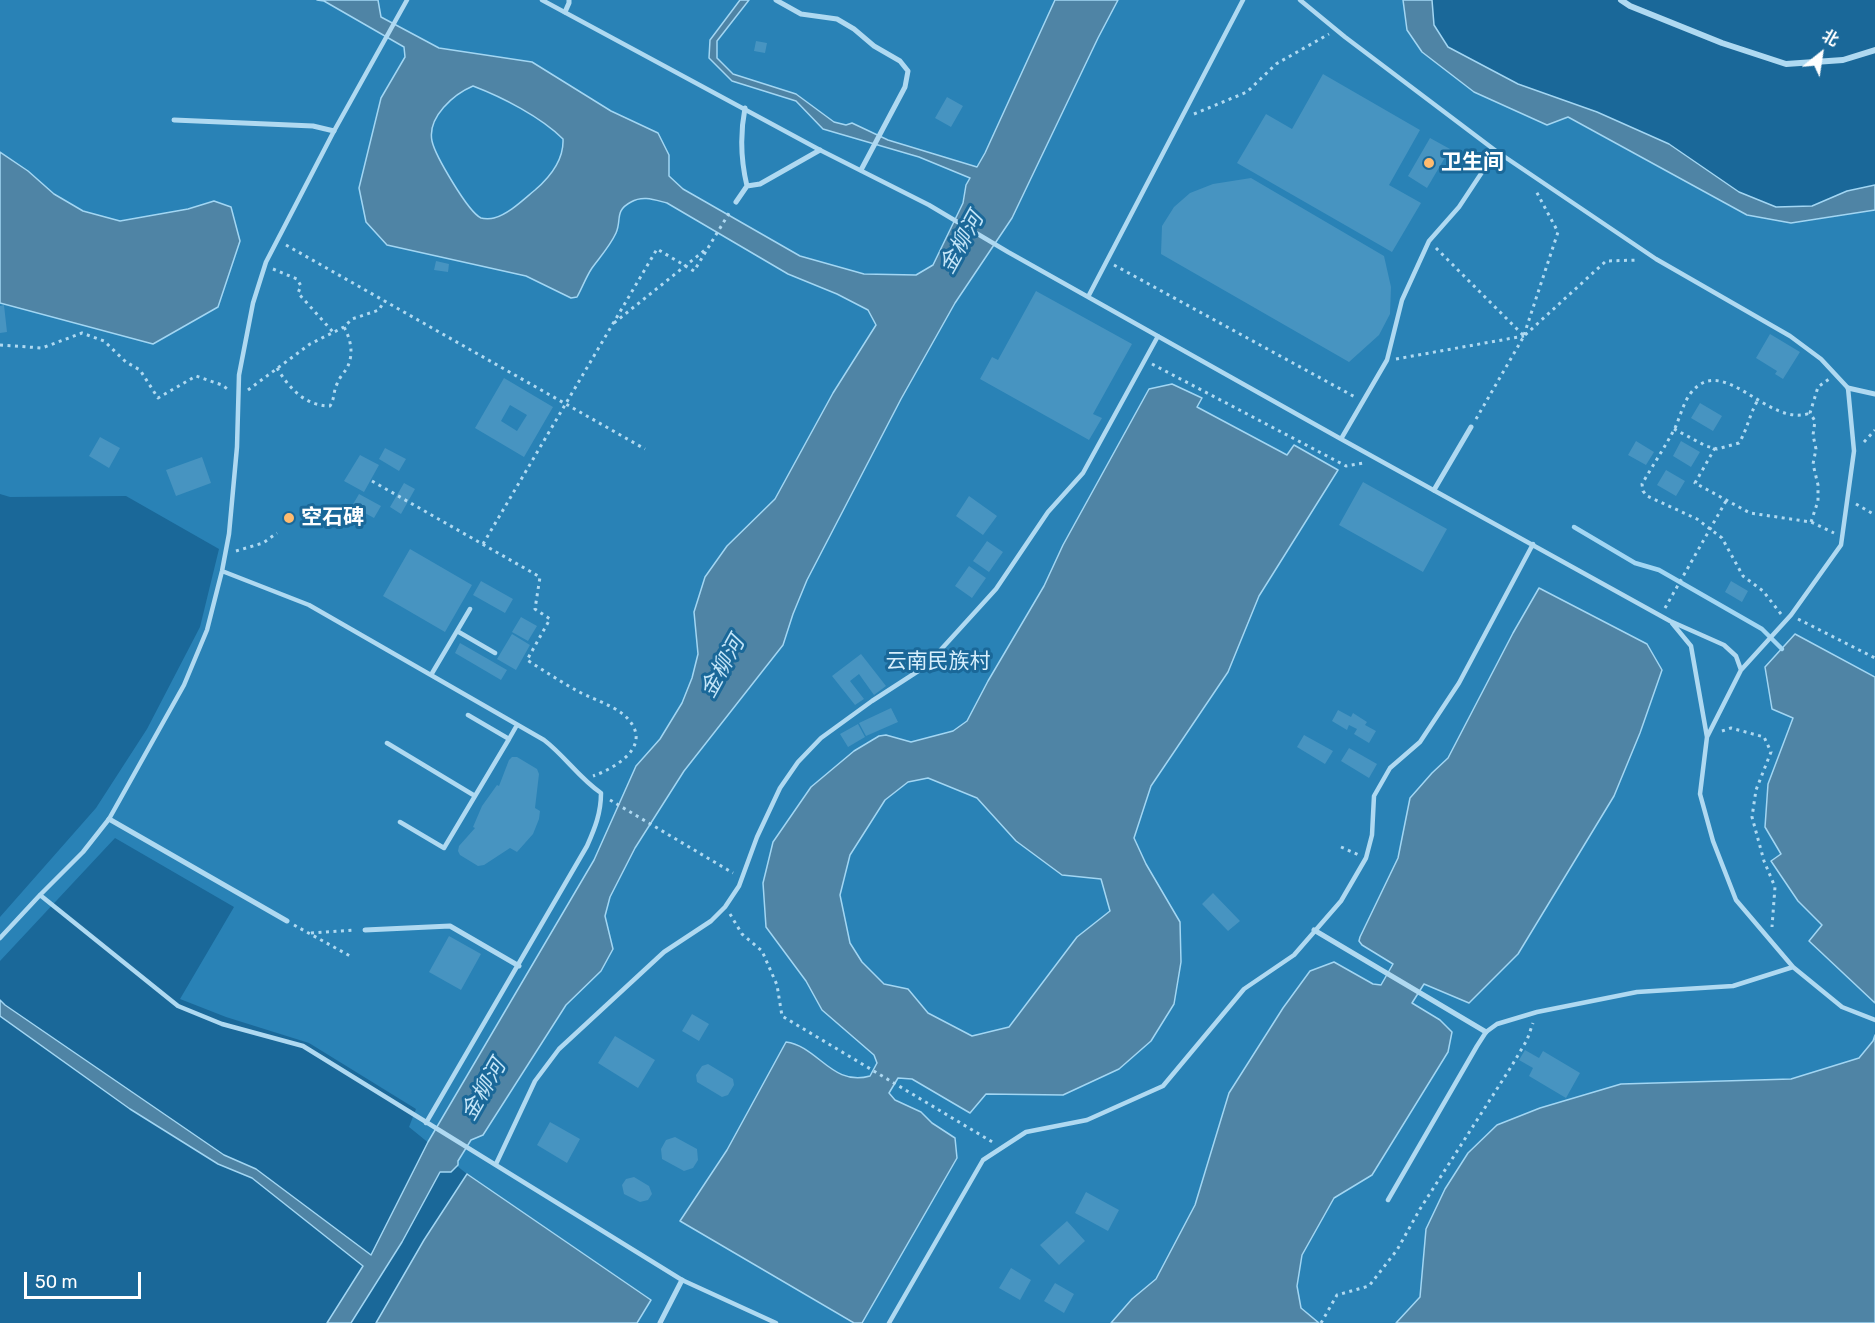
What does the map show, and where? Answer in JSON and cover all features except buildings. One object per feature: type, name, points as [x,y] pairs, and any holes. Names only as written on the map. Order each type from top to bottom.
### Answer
[{"type":"street","points":[[565,12],[569,0]]},
{"type":"street","points":[[776,0],[801,14],[837,19],[854,29],[874,46],[900,61],[908,72],[906,87],[861,170]]},
{"type":"street","points":[[1621,0],[1722,44],[1786,64],[1843,60],[1875,50]]},
{"type":"street","points":[[745,108],[742,124],[743,169],[747,186]]},
{"type":"street","points":[[174,120],[313,126],[334,131]]},
{"type":"street","points":[[736,202],[747,186],[760,184],[820,150]]},
{"type":"street","points":[[1848,388],[1875,394]]},
{"type":"street","points":[[1434,490],[1471,427]]},
{"type":"street","points":[[109,819],[287,921]]},
{"type":"street","points":[[365,930],[450,926],[519,966]]},
{"type":"street","points":[[1314,930],[1486,1032]]},
{"type":"street","points":[[660,1323],[682,1280]]},
{"type":"lane","points":[[0,938],[83,852],[109,819],[184,685],[207,630],[226,552],[237,447],[239,375],[253,303],[265,265],[334,131],[407,0]]},
{"type":"lane","points":[[542,0],[820,150],[929,205],[1341,440],[1670,621],[1724,645],[1736,656],[1741,670]]},
{"type":"lane","points":[[1088,297],[1243,0]]},
{"type":"lane","points":[[1300,0],[1496,151],[1656,259],[1790,336],[1821,359],[1848,388],[1854,451],[1841,545],[1788,619],[1741,670],[1707,737]]},
{"type":"lane","points":[[1341,440],[1387,360],[1402,300],[1429,241],[1459,207],[1496,151]]},
{"type":"lane","points":[[496,1164],[535,1081],[559,1049],[664,952],[711,921],[725,906],[742,878],[757,837],[780,788],[798,762],[820,738],[926,666],[996,589],[1048,512],[1083,473],[1158,336]]},
{"type":"lane","points":[[889,1323],[983,1160],[1026,1132],[1087,1120],[1163,1086],[1244,989],[1294,955],[1341,901],[1366,858],[1372,835],[1374,796],[1390,768],[1420,742],[1459,683],[1533,544]]},
{"type":"lane","points":[[222,571],[309,605],[518,725],[558,750],[584,780],[601,793],[601,807],[597,823],[587,846],[426,1123]]},
{"type":"lane","points":[[431,675],[470,609]]},
{"type":"lane","points":[[1670,621],[1691,646],[1707,737],[1700,794],[1713,841],[1736,900],[1793,967],[1842,1007],[1874,1019]]},
{"type":"lane","points":[[457,630],[495,653]]},
{"type":"lane","points":[[468,715],[509,739]]},
{"type":"lane","points":[[400,822],[444,848],[518,725]]},
{"type":"lane","points":[[387,743],[475,796]]},
{"type":"lane","points":[[40,895],[178,1006],[222,1024],[303,1046],[682,1280],[776,1323]]},
{"type":"lane","points":[[1388,1200],[1486,1032],[1497,1024],[1537,1012],[1637,992],[1733,986],[1793,967]]},
{"type":"path","points":[[1180,120],[1247,92],[1276,63],[1336,30]]},
{"type":"path","points":[[1471,427],[1524,336],[1558,232],[1536,191]]},
{"type":"path","points":[[483,544],[657,249],[694,271],[736,202]]},
{"type":"path","points":[[276,240],[645,449]]},
{"type":"path","points":[[1429,241],[1524,336]]},
{"type":"path","points":[[610,326],[708,248]]},
{"type":"path","points":[[1387,360],[1524,336],[1606,261],[1656,259]]},
{"type":"path","points":[[1106,261],[1362,401]]},
{"type":"path","points":[[265,265],[297,279],[301,286],[298,293],[333,332]]},
{"type":"path","points":[[0,345],[42,348],[82,333],[104,341],[126,362],[140,370],[158,398],[196,376],[222,385],[238,397],[310,344],[344,327],[352,319],[379,310],[384,301]]},
{"type":"path","points":[[277,368],[295,393],[320,406],[330,406],[335,399],[336,384],[348,366],[352,348],[344,327]]},
{"type":"path","points":[[1145,361],[1346,466],[1380,461]]},
{"type":"path","points":[[1811,522],[1818,501],[1818,485],[1813,465],[1816,449],[1813,435],[1815,421],[1810,413],[1818,387],[1834,374]]},
{"type":"path","points":[[1810,413],[1801,416],[1791,415],[1772,409],[1725,380],[1701,384],[1690,395],[1674,429],[1642,484],[1642,490],[1647,496],[1697,519],[1722,538],[1743,576],[1762,591],[1788,619],[1819,628],[1875,658]]},
{"type":"path","points":[[1674,429],[1706,446],[1715,448],[1739,443],[1749,425],[1749,416],[1758,400]]},
{"type":"path","points":[[1715,448],[1695,483],[1750,513],[1811,522],[1843,537]]},
{"type":"path","points":[[372,481],[540,577],[535,609],[550,619],[527,660],[576,690],[623,714],[633,726],[637,736],[634,747],[624,760],[605,772],[584,780]]},
{"type":"path","points":[[1849,500],[1875,515]]},
{"type":"path","points":[[1661,615],[1726,501]]},
{"type":"path","points":[[226,552],[244,550],[263,543],[276,533]]},
{"type":"path","points":[[1707,737],[1731,728],[1764,737],[1771,752],[1756,790],[1752,817],[1764,861],[1775,887],[1769,940]]},
{"type":"path","points":[[616,804],[742,878]]},
{"type":"path","points":[[1341,847],[1366,858]]},
{"type":"path","points":[[725,906],[742,934],[762,951],[777,985],[782,1016],[1001,1147]]},
{"type":"path","points":[[287,921],[350,956]]},
{"type":"path","points":[[309,933],[365,930]]},
{"type":"path","points":[[1321,1323],[1337,1295],[1370,1286],[1397,1250],[1420,1209],[1527,1040],[1537,1012]]},
{"type":"green space","name":"云南民族村","points":[[0,0],[1403,0],[1407,30],[1747,215],[1791,223],[1875,210],[1875,1035],[1873,1041],[1859,1058],[1791,1079],[1621,1084],[1426,1229],[1420,1297],[1396,1323],[637,1323],[650,1299],[467,1174],[409,1127],[416,1109],[309,1043],[226,1017],[180,999],[234,907],[115,838],[0,961],[0,917],[96,808],[147,729],[200,627],[219,549],[126,496],[10,497],[0,494]]},
{"type":"water","name":"金柳河","points":[[317,0],[378,0],[381,17],[439,48],[532,62],[611,111],[658,133],[669,155],[669,176],[683,189],[800,256],[864,274],[916,275],[933,265],[963,203],[966,185],[970,178],[919,157],[823,129],[796,101],[732,81],[709,58],[710,40],[740,0],[749,0],[717,41],[717,58],[733,74],[796,94],[834,122],[846,125],[852,123],[888,140],[977,167],[1055,0],[1118,0],[1012,218],[955,303],[901,399],[807,580],[783,645],[684,771],[635,848],[610,897],[605,916],[613,949],[601,971],[566,1005],[483,1135],[471,1140],[458,1161],[458,1165],[451,1172],[440,1172],[402,1242],[351,1323],[327,1323],[363,1266],[252,1178],[218,1164],[130,1109],[0,1016],[0,1000],[224,1155],[256,1169],[371,1255],[428,1142],[594,860],[636,766],[660,739],[682,703],[698,654],[694,612],[705,577],[727,546],[775,499],[833,393],[876,325],[868,310],[837,294],[788,274],[667,203],[649,199],[636,200],[622,209],[614,238],[590,271],[577,297],[571,298],[526,276],[387,245],[366,222],[359,188],[381,98],[405,57],[404,47],[324,1]],"holes":[[[473,86],[533,115],[563,139],[559,160],[546,179],[511,210],[489,219],[481,218],[468,205],[445,170],[432,141],[434,123],[450,101]]]},
{"type":"water","points":[[1403,0],[1432,0],[1434,25],[1448,47],[1518,84],[1597,112],[1669,144],[1739,192],[1776,207],[1812,206],[1847,191],[1875,185],[1875,210],[1791,223],[1747,215],[1568,117],[1547,125],[1474,92],[1422,52],[1407,30]]},
{"type":"water","points":[[0,152],[28,171],[54,194],[83,211],[120,221],[188,209],[214,201],[231,207],[240,241],[218,307],[153,344],[0,303]]},
{"type":"water","points":[[1172,384],[1202,398],[1197,407],[1287,455],[1294,445],[1338,470],[1259,596],[1228,672],[1151,786],[1134,838],[1146,864],[1180,922],[1181,962],[1174,1004],[1151,1041],[1119,1069],[1063,1095],[986,1094],[970,1113],[912,1079],[898,1078],[889,1093],[895,1100],[921,1112],[932,1123],[955,1138],[957,1158],[862,1323],[854,1323],[680,1221],[727,1150],[786,1042],[797,1045],[845,1076],[857,1078],[870,1076],[877,1063],[874,1055],[822,1010],[806,981],[766,927],[763,883],[773,842],[811,787],[854,751],[879,736],[886,735],[911,742],[953,731],[967,721],[1044,586],[1063,545],[1149,389]],"holes":[[[928,778],[977,798],[1016,841],[1062,875],[1101,879],[1110,911],[1077,937],[1009,1027],[972,1036],[928,1013],[908,989],[884,984],[862,962],[850,943],[840,895],[850,855],[885,800],[908,782]]]},
{"type":"water","points":[[1539,588],[1647,644],[1662,670],[1640,733],[1614,796],[1518,954],[1469,1003],[1424,984],[1412,1003],[1440,1020],[1452,1032],[1448,1052],[1372,1175],[1334,1198],[1302,1255],[1297,1286],[1301,1308],[1319,1323],[1111,1323],[1132,1299],[1156,1279],[1195,1205],[1229,1093],[1283,1008],[1310,971],[1334,962],[1373,984],[1381,985],[1393,964],[1359,941],[1398,858],[1410,798],[1448,758]]},
{"type":"water","points":[[1795,634],[1875,677],[1875,1003],[1809,941],[1822,925],[1798,901],[1771,861],[1781,854],[1765,827],[1768,784],[1793,718],[1772,709],[1765,667]]},
{"type":"water","points":[[1875,1035],[1875,1323],[1396,1323],[1420,1297],[1426,1229],[1445,1189],[1468,1153],[1497,1125],[1540,1108],[1621,1084],[1791,1079],[1859,1058]]},
{"type":"water","points":[[467,1174],[651,1300],[637,1323],[376,1323],[424,1240]]},
{"type":"waterway","points":[[1574,527],[1635,563],[1659,570],[1762,629],[1782,649]]},
{"type":"place","name":"卫生间","points":[[1429,163]]},
{"type":"place","name":"空石碑","points":[[289,518]]}]
